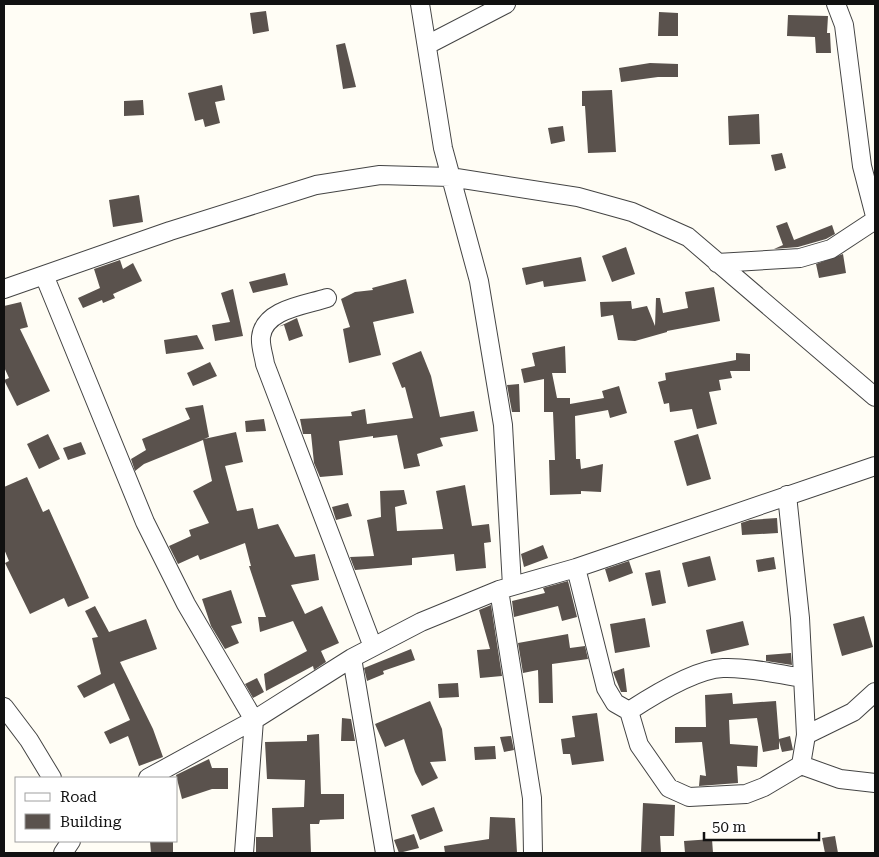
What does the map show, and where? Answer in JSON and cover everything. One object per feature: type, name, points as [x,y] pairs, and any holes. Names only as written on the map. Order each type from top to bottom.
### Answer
[{"type":"street","points":[[420,4],[450,177],[479,281],[503,425],[505,588],[532,798],[533,853]]},
{"type":"street","points":[[427,44],[506,4]]},
{"type":"street","points":[[836,4],[844,25],[862,166],[875,216]]},
{"type":"street","points":[[4,289],[170,231],[316,185],[380,175],[450,177],[578,197],[632,212],[688,237],[875,397]]},
{"type":"street","points":[[717,263],[807,256],[830,249],[875,220]]},
{"type":"street","points":[[44,275],[145,522],[186,604],[254,720],[244,853]]},
{"type":"street","points":[[327,298],[278,313],[268,322],[261,336],[265,364],[373,647]]},
{"type":"street","points":[[150,777],[254,720],[352,658],[420,622],[505,588],[576,568],[875,466]]},
{"type":"street","points":[[576,568],[606,688],[615,704],[629,711],[639,745],[669,788],[689,797],[746,794],[764,787],[801,765],[806,735],[800,618],[787,495]]},
{"type":"street","points":[[352,658],[385,853]]},
{"type":"street","points":[[629,711],[657,692],[721,668],[745,669],[803,678]]},
{"type":"street","points":[[806,735],[853,712],[875,692]]},
{"type":"street","points":[[4,707],[51,777]]},
{"type":"street","points":[[801,765],[840,779],[875,783]]},
{"type":"street","points":[[63,853],[69,842]]},
{"type":"building","points":[[266,11],[269,31],[253,34],[250,13]]},
{"type":"building","points":[[659,12],[678,13],[678,36],[658,36]]},
{"type":"building","points":[[788,15],[828,16],[827,33],[830,33],[831,53],[816,53],[815,37],[787,36]]},
{"type":"building","points":[[345,43],[356,87],[343,89],[336,45]]},
{"type":"building","points":[[650,63],[678,64],[678,77],[658,77],[621,82],[619,68]]},
{"type":"building","points":[[222,85],[225,100],[215,102],[220,123],[205,127],[203,119],[195,121],[188,93]]},
{"type":"building","points":[[612,90],[616,152],[588,153],[585,106],[582,106],[582,91]]},
{"type":"building","points":[[143,100],[144,115],[124,116],[124,101]]},
{"type":"building","points":[[759,114],[760,144],[729,145],[728,116]]},
{"type":"building","points":[[563,126],[565,141],[551,144],[548,128]]},
{"type":"building","points":[[782,153],[786,168],[775,171],[771,155]]},
{"type":"building","points":[[139,195],[143,222],[113,227],[109,200]]},
{"type":"building","points":[[787,222],[794,240],[832,225],[835,234],[826,239],[798,247],[774,249],[783,245],[776,226]]},
{"type":"building","points":[[626,247],[635,274],[612,282],[602,256]]},
{"type":"building","points":[[843,254],[846,273],[819,278],[816,264]]},
{"type":"building","points":[[581,257],[586,281],[544,287],[543,281],[526,285],[522,268]]},
{"type":"building","points":[[120,260],[123,269],[133,263],[142,281],[113,294],[115,298],[103,303],[102,300],[83,308],[78,298],[100,288],[94,269]]},
{"type":"building","points":[[285,273],[288,285],[253,293],[249,282]]},
{"type":"building","points":[[406,279],[414,313],[373,322],[381,355],[349,363],[343,329],[350,327],[341,299],[355,292],[373,290],[372,288]]},
{"type":"building","points":[[714,287],[720,321],[667,331],[635,341],[618,340],[613,315],[601,317],[600,302],[631,301],[632,309],[647,306],[655,326],[656,298],[660,298],[663,313],[688,308],[685,292]]},
{"type":"building","points":[[233,289],[243,336],[215,341],[212,325],[230,322],[221,293]]},
{"type":"building","points":[[21,302],[28,327],[20,329],[50,391],[17,406],[4,380],[9,378],[4,367],[4,306]]},
{"type":"building","points":[[297,318],[303,336],[289,341],[284,325],[278,327]]},
{"type":"building","points":[[197,335],[204,349],[166,354],[164,340]]},
{"type":"building","points":[[565,346],[566,373],[552,373],[557,398],[570,398],[570,404],[604,398],[602,391],[619,386],[627,413],[610,418],[608,410],[575,416],[576,459],[580,459],[581,469],[603,464],[601,492],[581,491],[581,494],[550,495],[549,460],[555,460],[553,412],[544,412],[544,379],[524,383],[521,369],[535,366],[532,353]]},
{"type":"building","points":[[421,351],[431,376],[440,417],[474,411],[478,431],[440,438],[443,446],[417,454],[420,466],[404,469],[397,435],[339,441],[343,475],[320,477],[314,463],[311,434],[303,434],[300,419],[352,416],[351,412],[365,409],[367,424],[413,418],[405,387],[402,388],[392,363]]},
{"type":"building","points":[[736,353],[750,354],[750,371],[730,371],[732,378],[719,380],[721,390],[709,392],[717,424],[697,429],[692,409],[670,412],[669,403],[664,404],[658,382],[666,380],[665,373],[736,360]]},
{"type":"building","points":[[210,362],[217,376],[193,386],[187,373]]},
{"type":"building","points":[[519,384],[520,412],[512,412],[507,385]]},
{"type":"building","points":[[203,405],[209,437],[204,439],[236,432],[243,462],[225,466],[237,511],[253,508],[258,529],[278,524],[295,557],[315,554],[319,580],[291,585],[305,614],[322,606],[339,643],[321,651],[326,662],[314,670],[313,666],[266,691],[264,674],[307,651],[293,621],[260,632],[258,617],[266,617],[249,566],[251,566],[245,543],[200,560],[198,555],[178,564],[169,546],[191,536],[189,530],[209,523],[193,491],[212,481],[203,440],[144,464],[135,471],[131,459],[146,450],[142,439],[190,419],[185,408]]},
{"type":"building","points":[[264,419],[266,431],[246,432],[245,421]]},
{"type":"building","points":[[48,434],[60,459],[39,469],[27,444]]},
{"type":"building","points":[[698,434],[711,479],[687,486],[674,441]]},
{"type":"building","points":[[81,442],[86,454],[68,460],[63,448]]},
{"type":"building","points":[[27,477],[43,512],[49,509],[89,598],[68,607],[64,598],[30,614],[5,563],[9,561],[4,549],[4,487]]},
{"type":"building","points":[[465,485],[472,526],[489,524],[491,542],[484,543],[486,568],[456,571],[454,554],[412,558],[412,565],[355,570],[350,557],[374,556],[367,520],[381,517],[380,491],[404,490],[407,504],[395,507],[397,531],[443,529],[436,491]]},
{"type":"building","points":[[348,503],[352,516],[336,520],[332,507]]},
{"type":"building","points":[[777,518],[778,533],[742,535],[741,523],[750,520]]},
{"type":"building","points":[[543,545],[548,558],[524,567],[521,554]]},
{"type":"building","points":[[710,556],[716,580],[688,587],[682,563]]},
{"type":"building","points":[[774,557],[776,569],[758,572],[756,560]]},
{"type":"building","points":[[629,561],[633,573],[609,582],[605,569]]},
{"type":"building","points":[[660,570],[666,603],[652,606],[645,573]]},
{"type":"building","points":[[568,581],[577,617],[562,621],[558,606],[514,617],[512,601],[545,593],[543,588]]},
{"type":"building","points":[[231,590],[242,623],[231,626],[239,643],[225,649],[211,626],[202,599]]},
{"type":"building","points":[[491,605],[502,676],[480,678],[477,650],[490,649],[479,610]]},
{"type":"building","points":[[95,606],[109,632],[146,619],[157,649],[120,662],[153,729],[163,757],[139,766],[128,736],[110,744],[104,732],[130,720],[114,683],[84,698],[77,686],[101,674],[92,638],[98,637],[85,611]]},
{"type":"building","points":[[864,616],[873,647],[842,656],[833,624]]},
{"type":"building","points":[[645,618],[650,647],[615,653],[610,624]]},
{"type":"building","points":[[743,621],[749,645],[711,654],[706,630]]},
{"type":"building","points":[[568,634],[570,648],[585,646],[588,659],[552,664],[553,703],[539,703],[538,670],[523,673],[518,643]]},
{"type":"building","points":[[411,649],[415,660],[383,671],[384,674],[367,681],[364,668]]},
{"type":"building","points":[[791,653],[792,665],[766,661],[766,655]]},
{"type":"building","points":[[624,668],[627,692],[621,692],[613,672]]},
{"type":"building","points":[[257,678],[264,692],[253,698],[245,684]]},
{"type":"building","points":[[458,683],[459,697],[439,698],[438,684]]},
{"type":"building","points":[[732,693],[733,704],[776,701],[779,739],[790,736],[793,750],[782,752],[779,741],[779,749],[763,752],[757,718],[729,720],[730,744],[758,746],[757,767],[737,766],[738,783],[699,786],[700,775],[706,776],[702,742],[675,743],[675,727],[706,727],[705,695]]},
{"type":"building","points":[[430,701],[442,729],[446,761],[430,762],[438,778],[422,786],[415,772],[404,739],[385,747],[375,724]]},
{"type":"building","points":[[597,713],[604,761],[572,765],[570,754],[563,754],[561,739],[575,737],[572,716]]},
{"type":"building","points":[[342,718],[351,719],[355,741],[341,741]]},
{"type":"building","points":[[319,734],[321,794],[344,794],[344,819],[320,820],[319,824],[310,824],[311,853],[256,853],[256,837],[273,837],[272,808],[304,807],[305,780],[267,779],[265,742],[307,741],[307,735]]},
{"type":"building","points":[[511,736],[514,750],[504,752],[500,737]]},
{"type":"building","points":[[495,746],[496,759],[475,760],[474,747]]},
{"type":"building","points":[[209,759],[212,768],[228,768],[228,789],[212,789],[182,799],[176,775]]},
{"type":"building","points":[[643,803],[675,805],[674,836],[660,836],[661,853],[641,853]]},
{"type":"building","points":[[434,807],[443,831],[420,840],[411,815]]},
{"type":"building","points":[[490,817],[515,818],[517,853],[445,853],[444,846],[489,839]]},
{"type":"building","points":[[414,834],[419,848],[399,853],[394,840]]},
{"type":"building","points":[[835,836],[838,853],[825,853],[822,838]]},
{"type":"building","points":[[712,839],[713,853],[685,853],[684,841]]},
{"type":"building","points":[[150,842],[173,842],[173,853],[151,853]]}]
